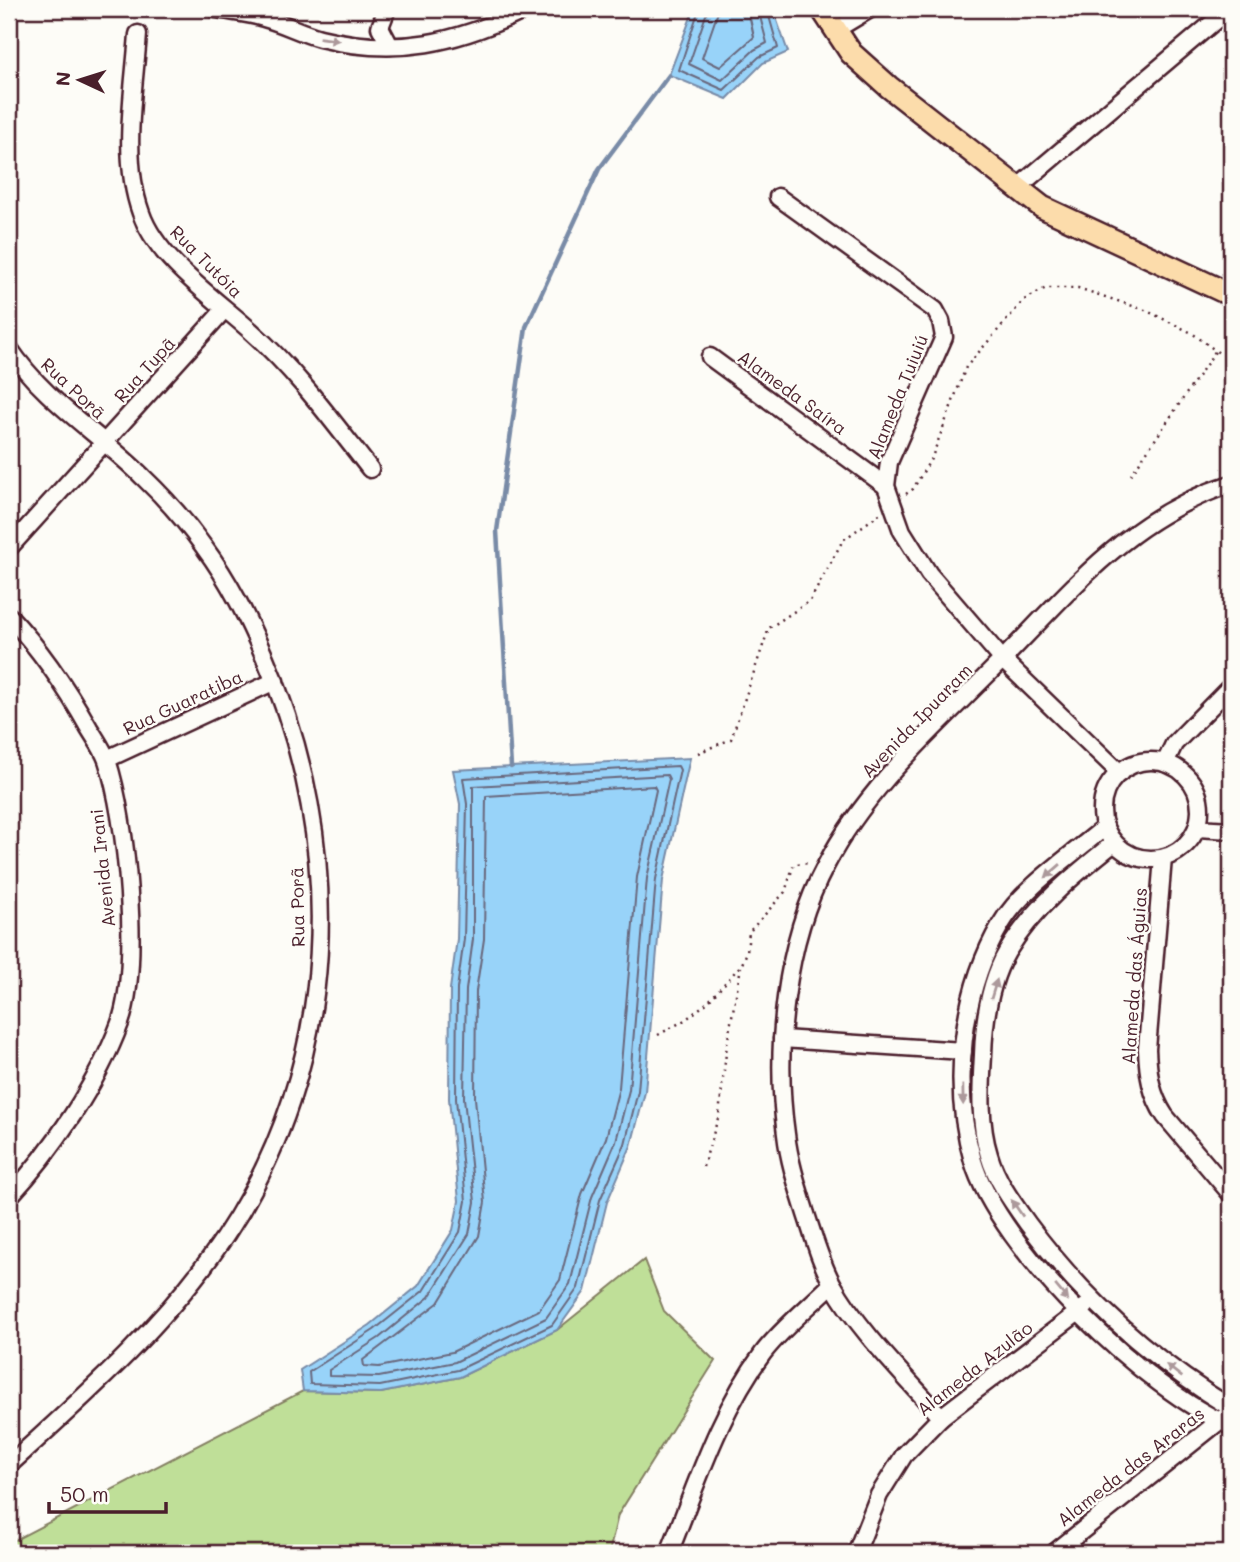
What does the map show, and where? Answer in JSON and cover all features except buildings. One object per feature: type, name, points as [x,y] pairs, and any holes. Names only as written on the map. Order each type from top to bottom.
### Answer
[{"type":"main road","points":[[827,16],[851,53],[889,87],[1017,188],[1069,222],[1231,295]]},
{"type":"street","points":[[216,9],[263,17],[320,38],[390,46],[430,45],[481,31],[527,9]]},
{"type":"street","points":[[387,9],[380,27],[390,46]]},
{"type":"street","points":[[827,16],[870,9]]},
{"type":"street","points":[[1017,188],[1229,9]]},
{"type":"street","name":"Rua Tutóia","points":[[138,34],[131,138],[134,182],[141,214],[153,236],[178,266],[224,310],[253,332],[295,376],[370,469]]},
{"type":"street","name":"Alameda Tuiuiú","points":[[778,197],[935,310],[941,321],[944,337],[897,440],[886,486],[902,531],[918,559],[1003,660],[1120,773]]},
{"type":"street","name":"Rua Tupã","points":[[9,548],[224,310]]},
{"type":"street","name":"Rua Porã","points":[[9,348],[20,365],[55,401],[143,477],[204,547],[241,604],[275,681],[301,756],[309,791],[319,912],[318,980],[291,1103],[265,1169],[226,1236],[191,1284],[131,1350],[9,1465]]},
{"type":"street","name":"Alameda Saíra","points":[[710,357],[886,486]]},
{"type":"street","name":"Avenida Ipuaram","points":[[941,1417],[848,1307],[832,1284],[815,1242],[786,1136],[781,1089],[782,1039],[789,974],[808,908],[825,866],[886,777],[1087,571],[1146,525],[1195,495],[1231,484]]},
{"type":"street","name":"Avenida Irani","points":[[9,616],[36,645],[61,680],[107,759],[123,838],[130,903],[130,965],[121,1022],[96,1075],[44,1156],[9,1197]]},
{"type":"street","name":"Rua Guaratiba","points":[[107,759],[275,681]]},
{"type":"street","points":[[1165,763],[1174,744],[1231,686]]},
{"type":"street","points":[[1147,761],[1165,763],[1182,772],[1195,788],[1200,808],[1197,828],[1178,852],[1163,858],[1145,859],[1128,854],[1114,843],[1105,827],[1103,800],[1108,788],[1120,773],[1147,761]]},
{"type":"street","points":[[1105,827],[1017,902],[1002,922],[987,950],[972,991],[963,1051],[963,1102],[973,1163],[1002,1219],[1078,1313],[1147,1375],[1229,1417]]},
{"type":"street","points":[[1197,828],[1231,830]]},
{"type":"street","points":[[1114,843],[1071,877],[1023,929],[1006,954],[991,995],[982,1071],[982,1126],[998,1177],[1045,1247],[1133,1339],[1229,1417]]},
{"type":"street","name":"Alameda das Águias","points":[[1163,858],[1147,1049],[1148,1075],[1158,1106],[1231,1194]]},
{"type":"street","points":[[782,1039],[963,1051]]},
{"type":"street","points":[[669,1553],[714,1440],[741,1384],[765,1350],[832,1284]]},
{"type":"street","name":"Alameda Azulão","points":[[856,1553],[879,1495],[904,1455],[941,1417],[1094,1301]]},
{"type":"street","name":"Alameda das Araras","points":[[1054,1553],[1229,1417]]},
{"type":"path","points":[[698,753],[731,739],[769,628],[810,601],[843,540],[913,489],[932,457],[966,367],[1024,300],[1046,288],[1078,288],[1145,310],[1192,333],[1231,362]]},
{"type":"path","points":[[1132,475],[1216,350]]},
{"type":"path","points":[[703,1167],[719,1115],[726,1044],[742,964],[747,953],[749,932],[769,913],[785,892],[794,863],[825,866]]},
{"type":"path","points":[[658,1035],[685,1020],[708,1002],[742,964]]},
{"type":"green space","points":[[644,1260],[664,1311],[715,1361],[618,1515],[609,1553],[9,1553],[9,1543],[303,1391],[381,1393],[460,1377],[557,1330]]},
{"type":"water","points":[[694,9],[773,9],[788,52],[763,63],[727,99],[669,75]]},
{"type":"water","points":[[690,758],[663,880],[645,1092],[631,1146],[607,1202],[585,1291],[557,1330],[460,1377],[381,1393],[303,1391],[300,1370],[370,1325],[418,1286],[453,1230],[459,1201],[449,1099],[450,989],[457,939],[460,804],[453,770]]},
{"type":"waterway","points":[[511,767],[497,531],[526,327],[599,169],[669,75]]}]
